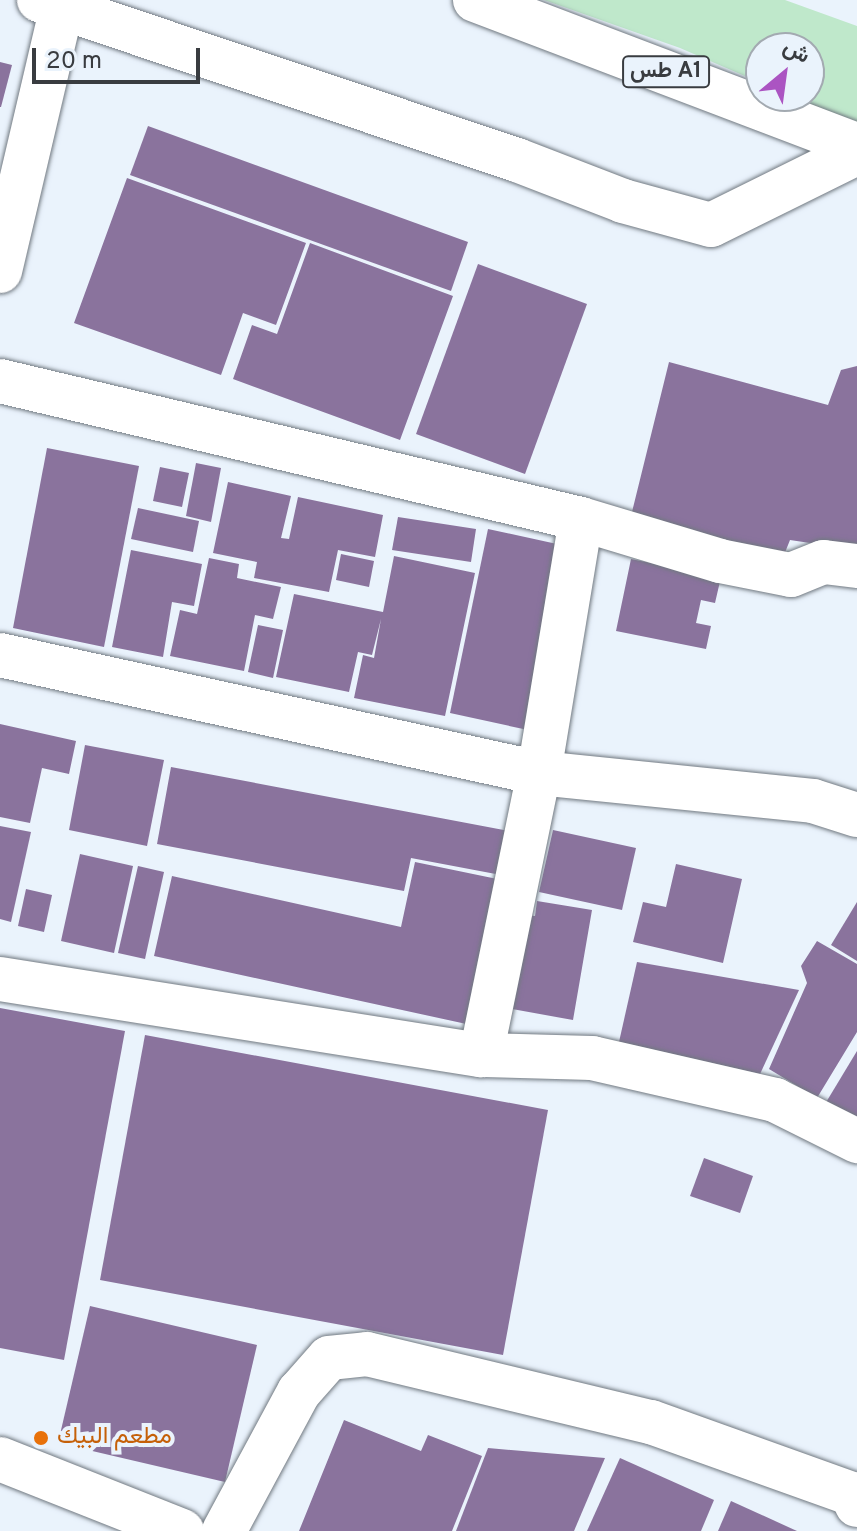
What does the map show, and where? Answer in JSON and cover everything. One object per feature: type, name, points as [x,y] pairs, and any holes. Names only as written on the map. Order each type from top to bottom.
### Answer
[{"type":"main road","name":"طس A1","points":[[475,0],[857,145]]},
{"type":"main road","points":[[0,271],[50,3],[517,160],[623,201],[711,225],[857,153]]},
{"type":"main road","points":[[0,381],[581,519],[720,561],[791,575],[824,562],[857,566]]},
{"type":"main road","points":[[481,1055],[539,773],[581,519]]},
{"type":"main road","points":[[0,655],[539,773],[813,801],[857,815]]},
{"type":"main road","points":[[0,979],[481,1055],[592,1058],[775,1100],[857,1141]]},
{"type":"main road","points":[[224,1531],[299,1392],[329,1358],[367,1354],[651,1422],[855,1495]]},
{"type":"main road","points":[[0,1459],[182,1531]]},
{"type":"green space","points":[[544,0],[785,0],[857,26],[857,124],[825,110],[825,32],[745,32],[745,76],[680,48]]},
{"type":"building","points":[[0,62],[12,65],[1,107],[0,107]]},
{"type":"building","points":[[148,126],[468,242],[451,291],[130,175]]},
{"type":"building","points":[[127,178],[306,243],[276,325],[243,313],[221,375],[74,323]]},
{"type":"building","points":[[310,243],[453,296],[400,440],[233,379],[252,325],[277,334]]},
{"type":"building","points":[[478,264],[587,304],[525,474],[416,434]]},
{"type":"building","points":[[669,362],[828,405],[841,370],[857,366],[857,550],[790,540],[782,560],[631,516]]},
{"type":"building","points":[[47,448],[139,466],[104,647],[13,628]]},
{"type":"building","points":[[196,463],[221,468],[211,522],[186,516]]},
{"type":"building","points":[[160,467],[189,473],[182,507],[153,501]]},
{"type":"building","points":[[228,482],[291,496],[281,538],[289,539],[298,497],[383,515],[375,557],[338,550],[329,592],[254,578],[257,562],[213,553]]},
{"type":"building","points":[[138,508],[199,521],[193,552],[131,539]]},
{"type":"building","points":[[398,517],[476,529],[471,562],[392,550]]},
{"type":"building","points":[[488,529],[566,546],[528,730],[450,713]]},
{"type":"building","points":[[131,550],[202,564],[194,606],[172,602],[163,657],[112,647]]},
{"type":"building","points":[[341,554],[374,561],[369,587],[336,580]]},
{"type":"building","points":[[394,556],[475,573],[445,716],[354,698],[363,655],[374,658],[381,619],[372,655],[358,652],[349,692],[276,677],[294,594],[383,612]]},
{"type":"building","points":[[209,558],[239,564],[237,578],[281,587],[273,619],[255,615],[244,671],[170,656],[180,610],[197,614]]},
{"type":"building","points":[[631,559],[721,577],[715,603],[701,600],[696,623],[711,626],[706,649],[616,631]]},
{"type":"building","points":[[258,625],[283,630],[273,678],[248,672]]},
{"type":"building","points":[[0,724],[76,741],[69,774],[42,768],[30,823],[0,817]]},
{"type":"building","points":[[85,745],[164,760],[147,846],[69,830]]},
{"type":"building","points":[[171,767],[509,831],[501,875],[411,858],[404,891],[157,844]]},
{"type":"building","points":[[0,826],[31,832],[11,922],[0,919]]},
{"type":"building","points":[[553,830],[636,848],[622,910],[539,892]]},
{"type":"building","points":[[80,854],[133,866],[114,953],[61,941]]},
{"type":"building","points":[[415,862],[502,880],[471,1025],[154,956],[172,876],[401,927]]},
{"type":"building","points":[[676,864],[742,879],[723,963],[633,942],[643,902],[666,907]]},
{"type":"building","points":[[138,866],[164,872],[145,959],[118,953]]},
{"type":"building","points":[[26,889],[52,895],[44,932],[18,926]]},
{"type":"building","points":[[537,901],[592,910],[573,1020],[506,1008],[522,915],[535,916]]},
{"type":"building","points":[[857,902],[857,961],[831,945]]},
{"type":"building","points":[[817,941],[857,964],[857,1032],[817,1098],[769,1069],[807,983],[801,966]]},
{"type":"building","points":[[637,962],[799,990],[760,1074],[619,1042]]},
{"type":"building","points":[[0,1008],[125,1031],[64,1360],[0,1348]]},
{"type":"building","points":[[145,1035],[548,1110],[503,1355],[100,1280]]},
{"type":"building","points":[[857,1051],[857,1123],[825,1104]]},
{"type":"building","points":[[704,1158],[753,1176],[740,1213],[690,1196]]},
{"type":"building","points":[[90,1306],[257,1345],[225,1482],[58,1443]]},
{"type":"building","points":[[344,1420],[421,1451],[428,1435],[482,1456],[452,1531],[299,1531]]},
{"type":"building","points":[[488,1448],[605,1458],[574,1531],[456,1531]]},
{"type":"building","points":[[620,1458],[714,1500],[701,1531],[587,1531]]},
{"type":"building","points":[[731,1501],[797,1531],[718,1531]]},
{"type":"place","name":"مطعم البيك","points":[[41,1438]]}]
